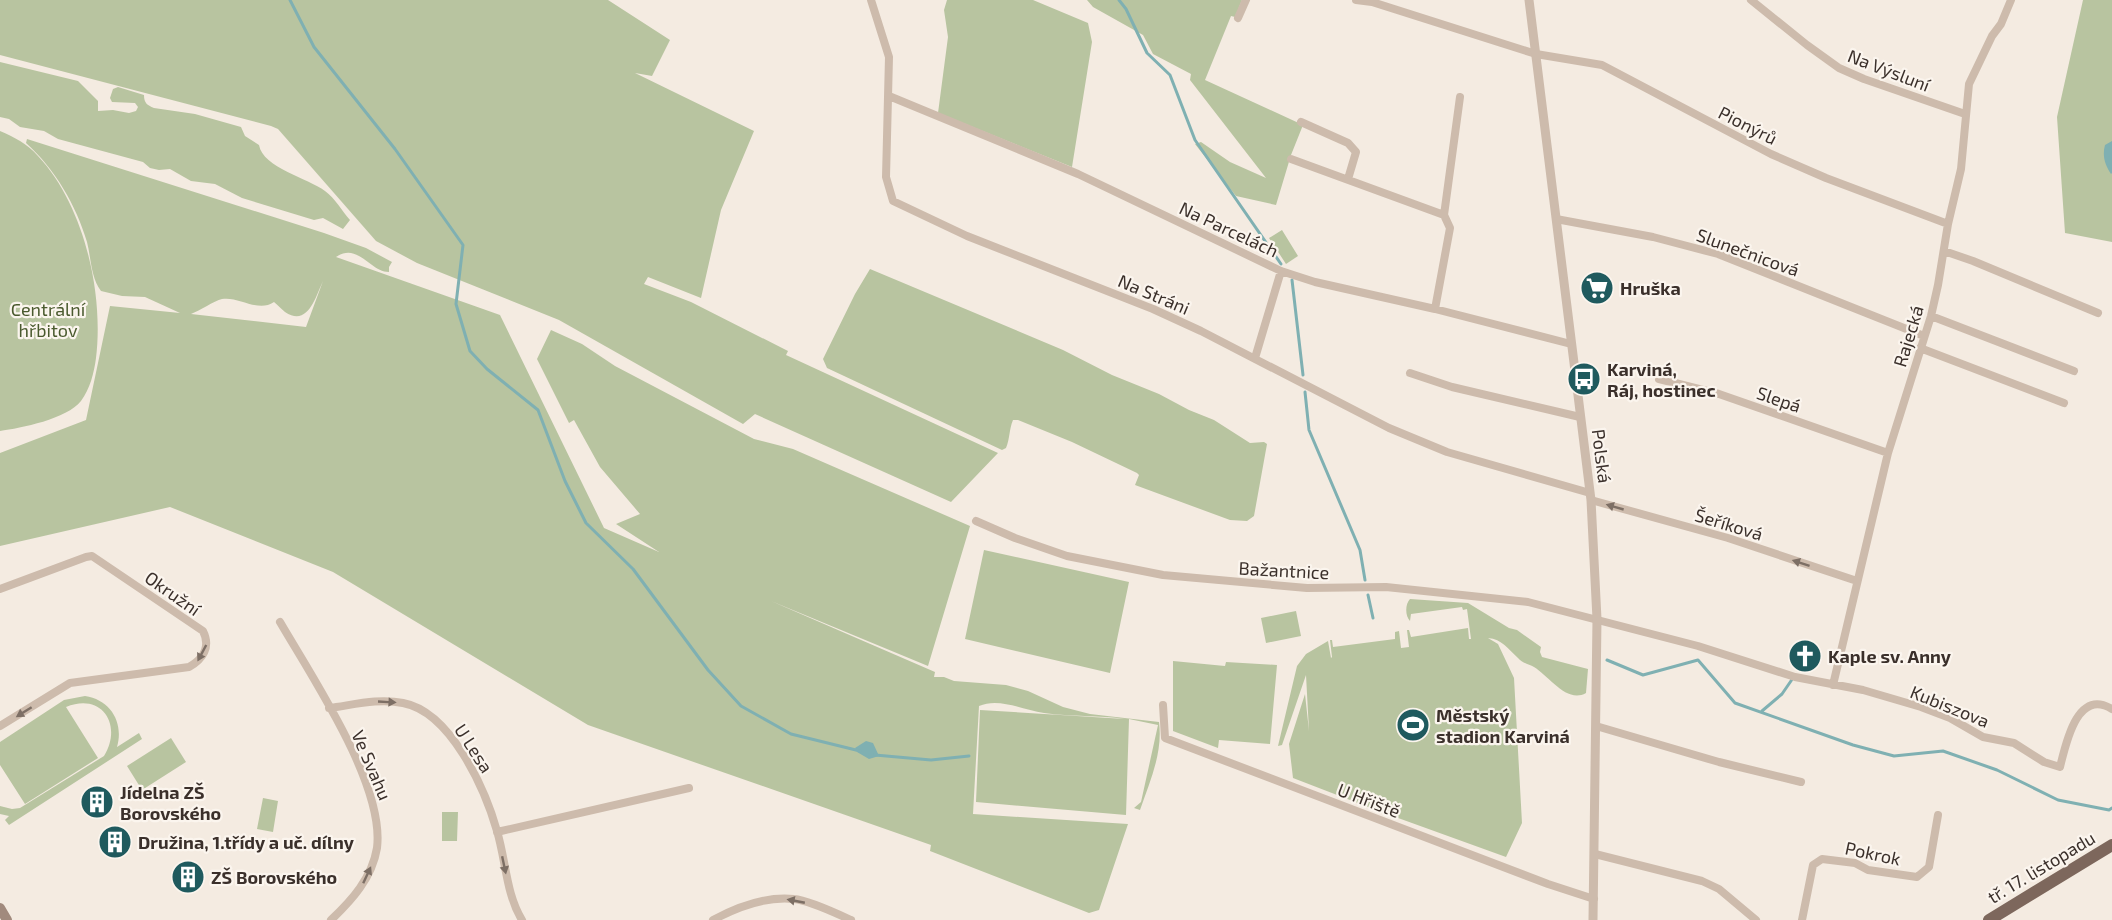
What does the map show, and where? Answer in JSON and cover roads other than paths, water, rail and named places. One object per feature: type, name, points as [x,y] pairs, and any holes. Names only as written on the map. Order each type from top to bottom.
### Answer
[{"type":"main road","name":"tř. 17. listopadu","points":[[1989,920],[2112,845]]},
{"type":"main road","points":[[0,909],[7,920]]},
{"type":"street","name":"Na Stráni","points":[[871,0],[889,57],[886,177],[893,201],[967,236],[1153,309],[1255,358],[1389,428],[1447,452],[1591,497]]},
{"type":"street","points":[[1238,18],[1246,0]]},
{"type":"street","name":"Pionýrů","points":[[1356,0],[1372,2],[1536,54],[1602,65],[1771,154],[1826,178],[1948,224]]},
{"type":"street","name":"Polská","points":[[1529,0],[1591,497],[1597,620],[1593,920]]},
{"type":"street","name":"Na Výsluní","points":[[1751,0],[1806,45],[1839,68],[1965,114]]},
{"type":"street","name":"Rajecká","points":[[1833,685],[1888,453],[1931,316],[1961,169],[1969,84],[2011,0]]},
{"type":"street","name":"Na Parcelách","points":[[889,96],[1078,174],[1281,271],[1315,282],[1435,309],[1571,344]]},
{"type":"street","points":[[1435,309],[1449,228],[1444,215],[1460,98]]},
{"type":"street","points":[[1301,122],[1348,143],[1356,152],[1348,179]]},
{"type":"street","points":[[1291,159],[1444,215]]},
{"type":"street","name":"Slunečnicová","points":[[1556,219],[1653,237],[1718,254],[1924,336]]},
{"type":"street","points":[[1944,251],[2098,312]]},
{"type":"street","points":[[1255,358],[1281,271]]},
{"type":"street","points":[[1931,316],[2074,371]]},
{"type":"street","points":[[1920,348],[2064,403]]},
{"type":"street","points":[[1410,373],[1452,387],[1580,417]]},
{"type":"street","name":"Slepá","points":[[1659,379],[1719,394],[1888,453]]},
{"type":"street","name":"Šeříková","points":[[1591,497],[1728,538],[1857,582]]},
{"type":"street","name":"Bažantnice","points":[[976,521],[1015,538],[1067,556],[1163,574],[1307,588],[1386,587],[1528,602],[1597,620]]},
{"type":"street","name":"Okružní","points":[[0,589],[86,557],[99,560],[203,631],[207,643],[202,658],[189,667],[70,683],[0,726]]},
{"type":"street","name":"Kubiszova","points":[[1597,620],[1698,646],[1795,677],[1863,690],[1921,707],[1950,718],[1983,738],[2014,743],[2044,762],[2060,767],[2068,738],[2079,714],[2093,704],[2099,703],[2112,709]]},
{"type":"street","name":"Ve Svahu","points":[[280,622],[362,770],[376,816],[376,848],[366,880],[357,894],[331,920]]},
{"type":"street","name":"U Lesa","points":[[329,708],[379,701],[404,703],[423,711],[447,732],[465,757],[484,793],[497,832],[510,892],[522,920]]},
{"type":"street","name":"U Hřiště","points":[[1163,705],[1165,738],[1548,884],[1594,899]]},
{"type":"street","points":[[1596,726],[1719,762],[1801,782]]},
{"type":"street","points":[[497,832],[689,788]]},
{"type":"street","name":"Pokrok","points":[[1802,920],[1813,865],[1822,859],[1855,863],[1868,870],[1917,877],[1929,867],[1938,815]]},
{"type":"street","points":[[1595,854],[1702,881],[1719,889],[1756,920]]},
{"type":"street","points":[[713,920],[730,911],[762,900],[795,899],[851,920]]},
{"type":"water","points":[[2112,141],[2111,174],[2104,153],[2105,145]]},
{"type":"water","points":[[866,741],[873,743],[879,756],[869,759],[857,752],[855,748]]},
{"type":"waterway","points":[[290,0],[314,47],[395,149],[463,245],[456,304],[470,351],[487,369],[538,410],[565,481],[586,523],[633,569],[708,670],[741,706],[791,734],[860,751]]},
{"type":"waterway","points":[[1119,0],[1126,9],[1147,53],[1170,75],[1195,140],[1281,264]]},
{"type":"waterway","points":[[1292,280],[1303,375]]},
{"type":"waterway","points":[[1305,392],[1309,430],[1360,550],[1365,580]]},
{"type":"waterway","points":[[1368,595],[1373,618]]},
{"type":"waterway","points":[[1607,660],[1643,675],[1698,660],[1735,703],[1853,745],[1894,756],[1943,751],[1997,770],[2058,800],[2109,810],[2112,808]]},
{"type":"waterway","points":[[1762,711],[1782,694],[1793,678]]},
{"type":"waterway","points":[[875,755],[931,760],[969,756]]},
{"type":"place","name":"Hruška","points":[[1597,288]]},
{"type":"place","name":"Karviná, Ráj, hostinec","points":[[1584,379]]},
{"type":"place","name":"Kaple sv. Anny","points":[[1805,656]]},
{"type":"place","name":"Městský stadion Karviná","points":[[1413,725]]},
{"type":"place","name":"Jídelna ZŠ Borovského","points":[[97,802]]},
{"type":"place","name":"Družina, 1.třídy a uč. dílny","points":[[115,842]]},
{"type":"place","name":"ZŠ Borovského","points":[[188,877]]},
{"type":"park label","name":"Centrální hřbitov","points":[[48,319]]}]
